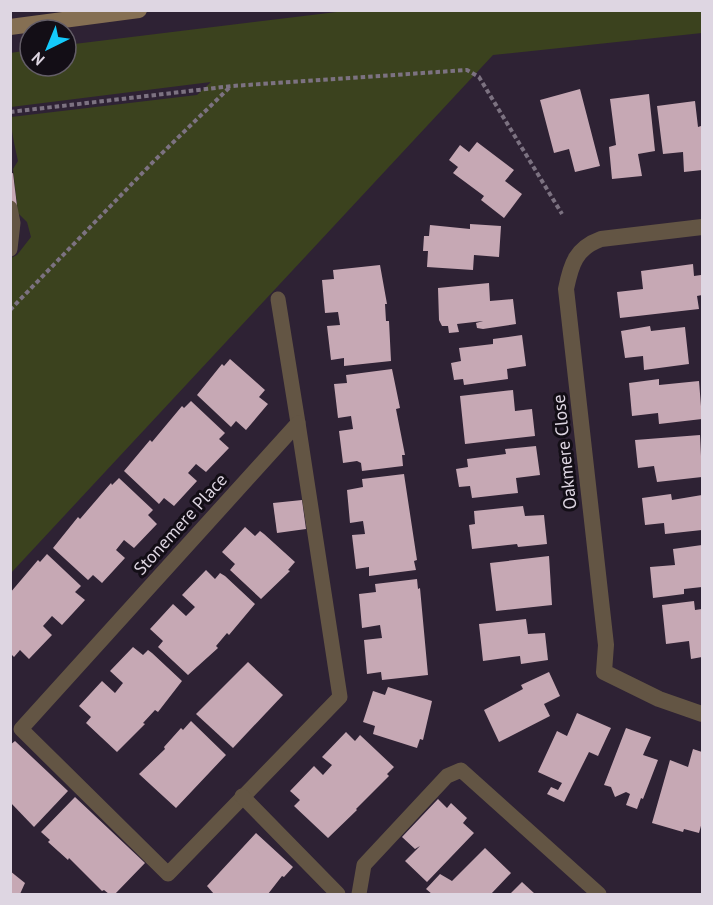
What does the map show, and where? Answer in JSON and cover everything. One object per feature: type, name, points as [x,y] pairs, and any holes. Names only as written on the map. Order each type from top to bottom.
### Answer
[{"type":"main road","points":[[10,27],[139,10]]},
{"type":"street","name":"Oakmere Close","points":[[702,227],[601,239],[587,244],[578,252],[571,267],[566,289],[606,645],[604,672],[659,699],[702,714]]},
{"type":"lane","points":[[10,208],[13,223],[10,249]]},
{"type":"lane","points":[[278,299],[298,423]]},
{"type":"lane","name":"Stonemere Place","points":[[298,423],[340,697],[168,874],[21,729],[298,423]]},
{"type":"lane","points":[[359,894],[364,865],[447,776],[461,770],[599,894]]},
{"type":"lane","points":[[242,796],[338,894]]},
{"type":"path","points":[[10,112],[232,86],[380,74],[474,72],[562,214]]},
{"type":"path","points":[[10,310],[154,160],[232,86]]},
{"type":"green space","points":[[345,11],[702,11],[702,33],[493,55],[11,573],[11,258],[17,255],[31,237],[27,222],[18,213],[13,169],[18,161],[11,117],[197,95],[211,82],[11,107],[10,53],[18,52],[18,78],[78,78],[78,44]]},
{"type":"building","points":[[580,89],[600,166],[575,172],[569,149],[554,153],[540,100]]},
{"type":"building","points":[[649,94],[655,151],[638,154],[642,176],[612,179],[609,147],[616,145],[610,99]]},
{"type":"building","points":[[695,101],[698,127],[701,126],[702,170],[684,172],[683,152],[663,154],[657,106]]},
{"type":"building","points":[[477,142],[514,170],[505,181],[522,194],[504,218],[481,200],[484,196],[453,173],[458,167],[449,160],[460,145],[469,152]]},
{"type":"building","points":[[13,173],[17,206],[10,207],[10,174]]},
{"type":"building","points":[[470,224],[501,226],[499,257],[474,255],[473,270],[427,267],[428,251],[423,251],[424,236],[429,236],[430,225],[470,229]]},
{"type":"building","points":[[693,264],[694,276],[701,275],[702,295],[697,296],[699,309],[620,318],[617,292],[643,289],[641,271]]},
{"type":"building","points":[[380,265],[387,304],[385,304],[386,321],[389,321],[391,361],[344,366],[344,358],[331,360],[327,326],[340,325],[338,312],[325,313],[322,280],[334,279],[333,270]]},
{"type":"building","points":[[489,283],[490,301],[513,299],[516,324],[483,329],[477,328],[476,323],[483,321],[457,324],[459,332],[449,333],[448,326],[442,326],[439,320],[438,288]]},
{"type":"building","points":[[650,326],[651,331],[685,327],[689,364],[644,370],[643,356],[625,358],[621,331]]},
{"type":"building","points":[[522,335],[526,366],[507,369],[508,379],[464,385],[463,379],[454,380],[451,363],[461,361],[459,348],[493,344],[493,339]]},
{"type":"building","points":[[230,359],[265,390],[259,397],[268,404],[246,430],[236,421],[231,427],[197,395],[222,364],[224,366]]},
{"type":"building","points":[[392,369],[400,408],[396,409],[405,455],[402,455],[403,466],[362,471],[361,463],[357,461],[343,463],[339,431],[353,429],[351,416],[338,418],[334,384],[347,383],[346,375]]},
{"type":"building","points":[[659,379],[659,385],[699,381],[702,419],[659,424],[658,413],[632,416],[629,383]]},
{"type":"building","points":[[513,390],[515,411],[532,409],[535,436],[465,444],[460,396]]},
{"type":"building","points":[[191,401],[225,433],[219,439],[229,448],[206,472],[196,464],[188,473],[197,481],[174,506],[164,498],[159,504],[124,471],[182,406],[184,408]]},
{"type":"building","points":[[700,435],[702,477],[657,482],[654,466],[638,468],[635,440]]},
{"type":"building","points":[[536,446],[540,475],[516,478],[518,493],[472,498],[470,486],[459,487],[456,469],[468,467],[467,459],[506,454],[505,449]]},
{"type":"building","points":[[404,474],[417,560],[414,561],[416,570],[369,576],[369,567],[356,569],[352,535],[365,534],[363,521],[350,523],[347,490],[363,487],[362,479]]},
{"type":"building","points":[[119,478],[153,510],[148,515],[157,524],[134,548],[124,540],[116,550],[125,558],[102,583],[93,575],[88,580],[53,548],[78,517],[80,519],[111,483],[112,485]]},
{"type":"building","points":[[671,494],[672,500],[702,495],[702,530],[665,534],[664,523],[645,525],[642,498]]},
{"type":"building","points":[[302,500],[306,529],[277,533],[273,503]]},
{"type":"building","points":[[523,506],[525,516],[544,515],[547,544],[518,547],[517,544],[472,549],[469,525],[475,524],[474,511]]},
{"type":"building","points":[[245,527],[255,536],[260,531],[295,562],[288,570],[290,571],[261,599],[230,570],[235,564],[222,552]]},
{"type":"building","points":[[702,545],[702,587],[684,589],[684,594],[653,598],[650,567],[675,565],[673,549]]},
{"type":"building","points":[[47,554],[81,586],[75,592],[85,600],[62,625],[52,616],[43,626],[52,635],[29,659],[20,650],[14,657],[10,653],[10,593],[38,560],[40,562]]},
{"type":"building","points":[[549,556],[552,605],[496,611],[490,563]]},
{"type":"building","points":[[206,570],[215,579],[220,573],[225,576],[255,604],[229,635],[227,633],[216,646],[218,648],[188,675],[158,647],[163,641],[150,629],[173,604],[186,616],[195,607],[182,595]]},
{"type":"building","points":[[417,579],[418,589],[420,588],[428,675],[382,680],[381,672],[367,674],[364,640],[382,638],[380,625],[362,628],[359,594],[376,592],[375,584]]},
{"type":"building","points":[[694,601],[695,610],[702,609],[702,657],[691,659],[689,641],[666,644],[662,605]]},
{"type":"building","points":[[526,619],[528,634],[545,633],[548,660],[521,664],[520,656],[483,661],[479,624]]},
{"type":"building","points":[[133,647],[143,655],[148,650],[182,681],[158,712],[155,710],[143,723],[145,724],[117,752],[86,723],[91,717],[79,706],[102,681],[115,693],[123,683],[110,671]]},
{"type":"building","points":[[248,662],[283,695],[233,748],[196,714]]},
{"type":"building","points":[[549,672],[560,696],[544,704],[550,716],[499,742],[484,710],[523,689],[521,685]]},
{"type":"building","points":[[388,687],[432,701],[423,740],[420,739],[417,748],[373,734],[375,726],[363,722],[373,691],[385,695]]},
{"type":"building","points":[[577,713],[611,728],[598,756],[589,752],[564,802],[547,794],[551,787],[558,790],[562,783],[538,772],[557,731],[567,736]]},
{"type":"building","points":[[191,721],[226,755],[176,808],[139,774],[165,749],[164,747],[181,728],[183,730]]},
{"type":"building","points":[[626,728],[651,737],[643,755],[658,760],[637,809],[626,805],[630,794],[626,792],[615,797],[611,787],[604,785]]},
{"type":"building","points":[[346,732],[355,741],[360,735],[394,767],[387,774],[389,776],[328,838],[294,806],[300,800],[290,791],[314,766],[323,775],[332,765],[322,757]]},
{"type":"building","points":[[15,741],[68,791],[34,827],[10,802],[10,745]]},
{"type":"building","points":[[693,749],[702,752],[702,822],[699,833],[684,829],[683,832],[652,823],[670,760],[688,767]]},
{"type":"building","points":[[75,797],[145,863],[115,894],[102,891],[69,858],[68,860],[48,842],[50,840],[41,832]]},
{"type":"building","points":[[438,799],[447,808],[451,803],[467,818],[463,823],[474,833],[427,882],[405,861],[420,846],[415,849],[402,837]]},
{"type":"building","points":[[256,833],[293,867],[284,877],[282,876],[268,894],[214,894],[207,886]]},
{"type":"building","points":[[485,848],[511,873],[491,894],[432,894],[426,889],[440,874],[452,881]]},
{"type":"building","points":[[10,871],[25,883],[20,894],[10,894]]},
{"type":"building","points":[[522,882],[535,894],[510,894]]}]
